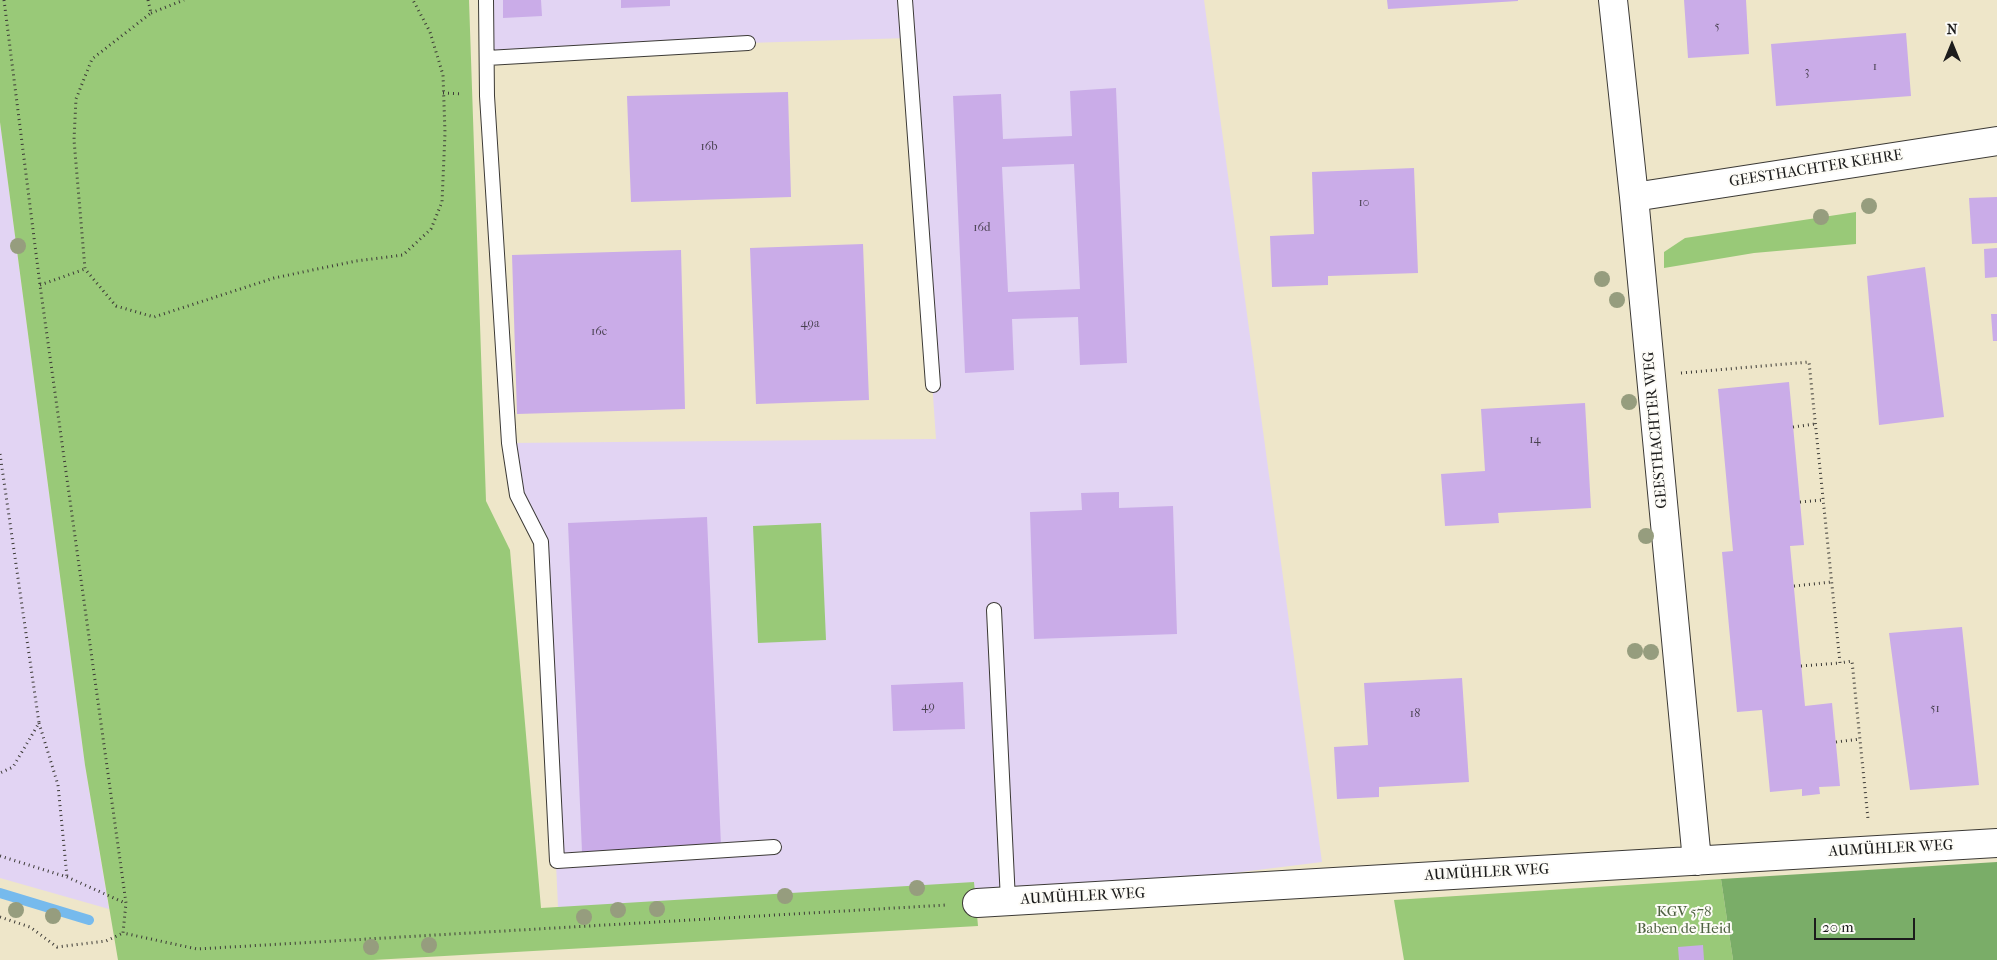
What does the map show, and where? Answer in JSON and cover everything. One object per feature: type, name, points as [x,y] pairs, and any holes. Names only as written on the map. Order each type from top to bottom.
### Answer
[{"type":"street","name":"GEESTHACHTER WEG","points":[[1613,0],[1634,196],[1697,860]]},
{"type":"street","name":"GEESTHACHTER KEHRE","points":[[1634,196],[1997,141]]},
{"type":"street","name":"AUMÜHLER WEG","points":[[977,903],[1997,842]]},
{"type":"lane","points":[[486,0],[487,96],[509,443],[517,494],[540,542],[557,861],[774,848]]},
{"type":"lane","points":[[905,0],[932,385]]},
{"type":"lane","points":[[487,58],[748,43]]},
{"type":"lane","points":[[994,610],[1008,901]]},
{"type":"path","points":[[4,0],[40,286],[126,903],[123,933]]},
{"type":"path","points":[[148,0],[151,13]]},
{"type":"path","points":[[184,0],[151,13],[92,59],[76,98],[74,140],[85,269],[116,306],[154,317],[274,278],[356,261],[403,255],[431,229],[442,202],[444,142],[443,75],[430,32],[413,0]]},
{"type":"path","points":[[40,286],[85,269]]},
{"type":"path","points":[[1651,376],[1809,362],[1840,663]]},
{"type":"path","points":[[1793,426],[1815,424]]},
{"type":"path","points":[[0,454],[39,723],[58,785],[66,877]]},
{"type":"path","points":[[1800,502],[1824,500]]},
{"type":"path","points":[[1794,586],[1832,582]]},
{"type":"path","points":[[1801,666],[1852,661],[1871,850]]},
{"type":"path","points":[[0,773],[13,767],[39,723]]},
{"type":"path","points":[[1836,742],[1860,739]]},
{"type":"path","points":[[0,856],[66,877],[126,903]]},
{"type":"path","points":[[0,917],[30,927],[57,947],[106,941],[123,933],[197,950],[977,903]]},
{"type":"shaded area","points":[[486,0],[1204,0],[1322,862],[1008,901],[559,928],[541,542],[517,495],[509,443],[936,439],[908,38],[748,43],[487,58]]},
{"type":"shaded area","points":[[0,122],[85,765],[109,909],[0,878]]},
{"type":"green space","points":[[0,0],[469,0],[486,501],[510,550],[541,908],[974,882],[978,926],[373,960],[118,960],[85,765],[0,122]]},
{"type":"green space","points":[[1856,212],[1856,244],[1754,253],[1664,268],[1664,252],[1685,238]]},
{"type":"green space","points":[[821,523],[826,640],[758,643],[753,526]]},
{"type":"green space","points":[[1997,862],[1997,960],[1733,960],[1721,879]]},
{"type":"green space","name":"KGV 578 Baben de Heid","points":[[1721,879],[1733,960],[1404,960],[1394,900]]},
{"type":"building","points":[[503,0],[541,0],[542,16],[503,18]]},
{"type":"building","points":[[621,0],[670,0],[670,6],[621,8]]},
{"type":"building","points":[[1387,0],[1518,0],[1518,1],[1388,9]]},
{"type":"building","points":[[1684,0],[1746,0],[1749,54],[1688,58]]},
{"type":"building","points":[[1906,33],[1911,96],[1776,106],[1771,44]]},
{"type":"building","points":[[1116,88],[1127,363],[1080,365],[1078,317],[1012,319],[1014,370],[965,373],[953,96],[1001,94],[1003,139],[1072,136],[1070,91]],"holes":[[[1074,164],[1080,289],[1008,292],[1002,167]]]},
{"type":"building","points":[[788,92],[791,197],[631,202],[627,96]]},
{"type":"building","points":[[1414,168],[1418,273],[1328,276],[1328,285],[1272,287],[1270,236],[1314,234],[1312,172]]},
{"type":"building","points":[[1997,197],[1997,243],[1972,244],[1969,198]]},
{"type":"building","points":[[863,244],[869,400],[756,404],[750,248]]},
{"type":"building","points":[[1997,248],[1997,277],[1985,278],[1984,249]]},
{"type":"building","points":[[681,250],[685,409],[517,414],[512,255]]},
{"type":"building","points":[[1925,267],[1944,417],[1879,425],[1867,276]]},
{"type":"building","points":[[1991,314],[1997,314],[1997,341],[1993,341]]},
{"type":"building","points":[[1789,382],[1804,545],[1790,546],[1805,706],[1832,703],[1840,786],[1819,787],[1820,794],[1802,796],[1802,789],[1770,792],[1762,710],[1737,712],[1722,552],[1733,551],[1718,389]]},
{"type":"building","points":[[1585,403],[1591,508],[1498,513],[1499,523],[1445,526],[1441,474],[1485,471],[1481,409]]},
{"type":"building","points":[[1119,492],[1119,508],[1173,506],[1177,634],[1034,639],[1030,512],[1082,510],[1081,493]]},
{"type":"building","points":[[707,517],[721,846],[582,852],[568,523]]},
{"type":"building","points":[[1962,627],[1979,785],[1910,790],[1889,633]]},
{"type":"building","points":[[1462,678],[1469,782],[1379,787],[1379,797],[1337,799],[1334,747],[1368,745],[1364,683]]},
{"type":"building","points":[[963,682],[965,729],[893,731],[891,685]]},
{"type":"building","points":[[1703,945],[1704,960],[1679,960],[1678,947]]},
{"type":"waterway","points":[[0,893],[89,920]]}]
